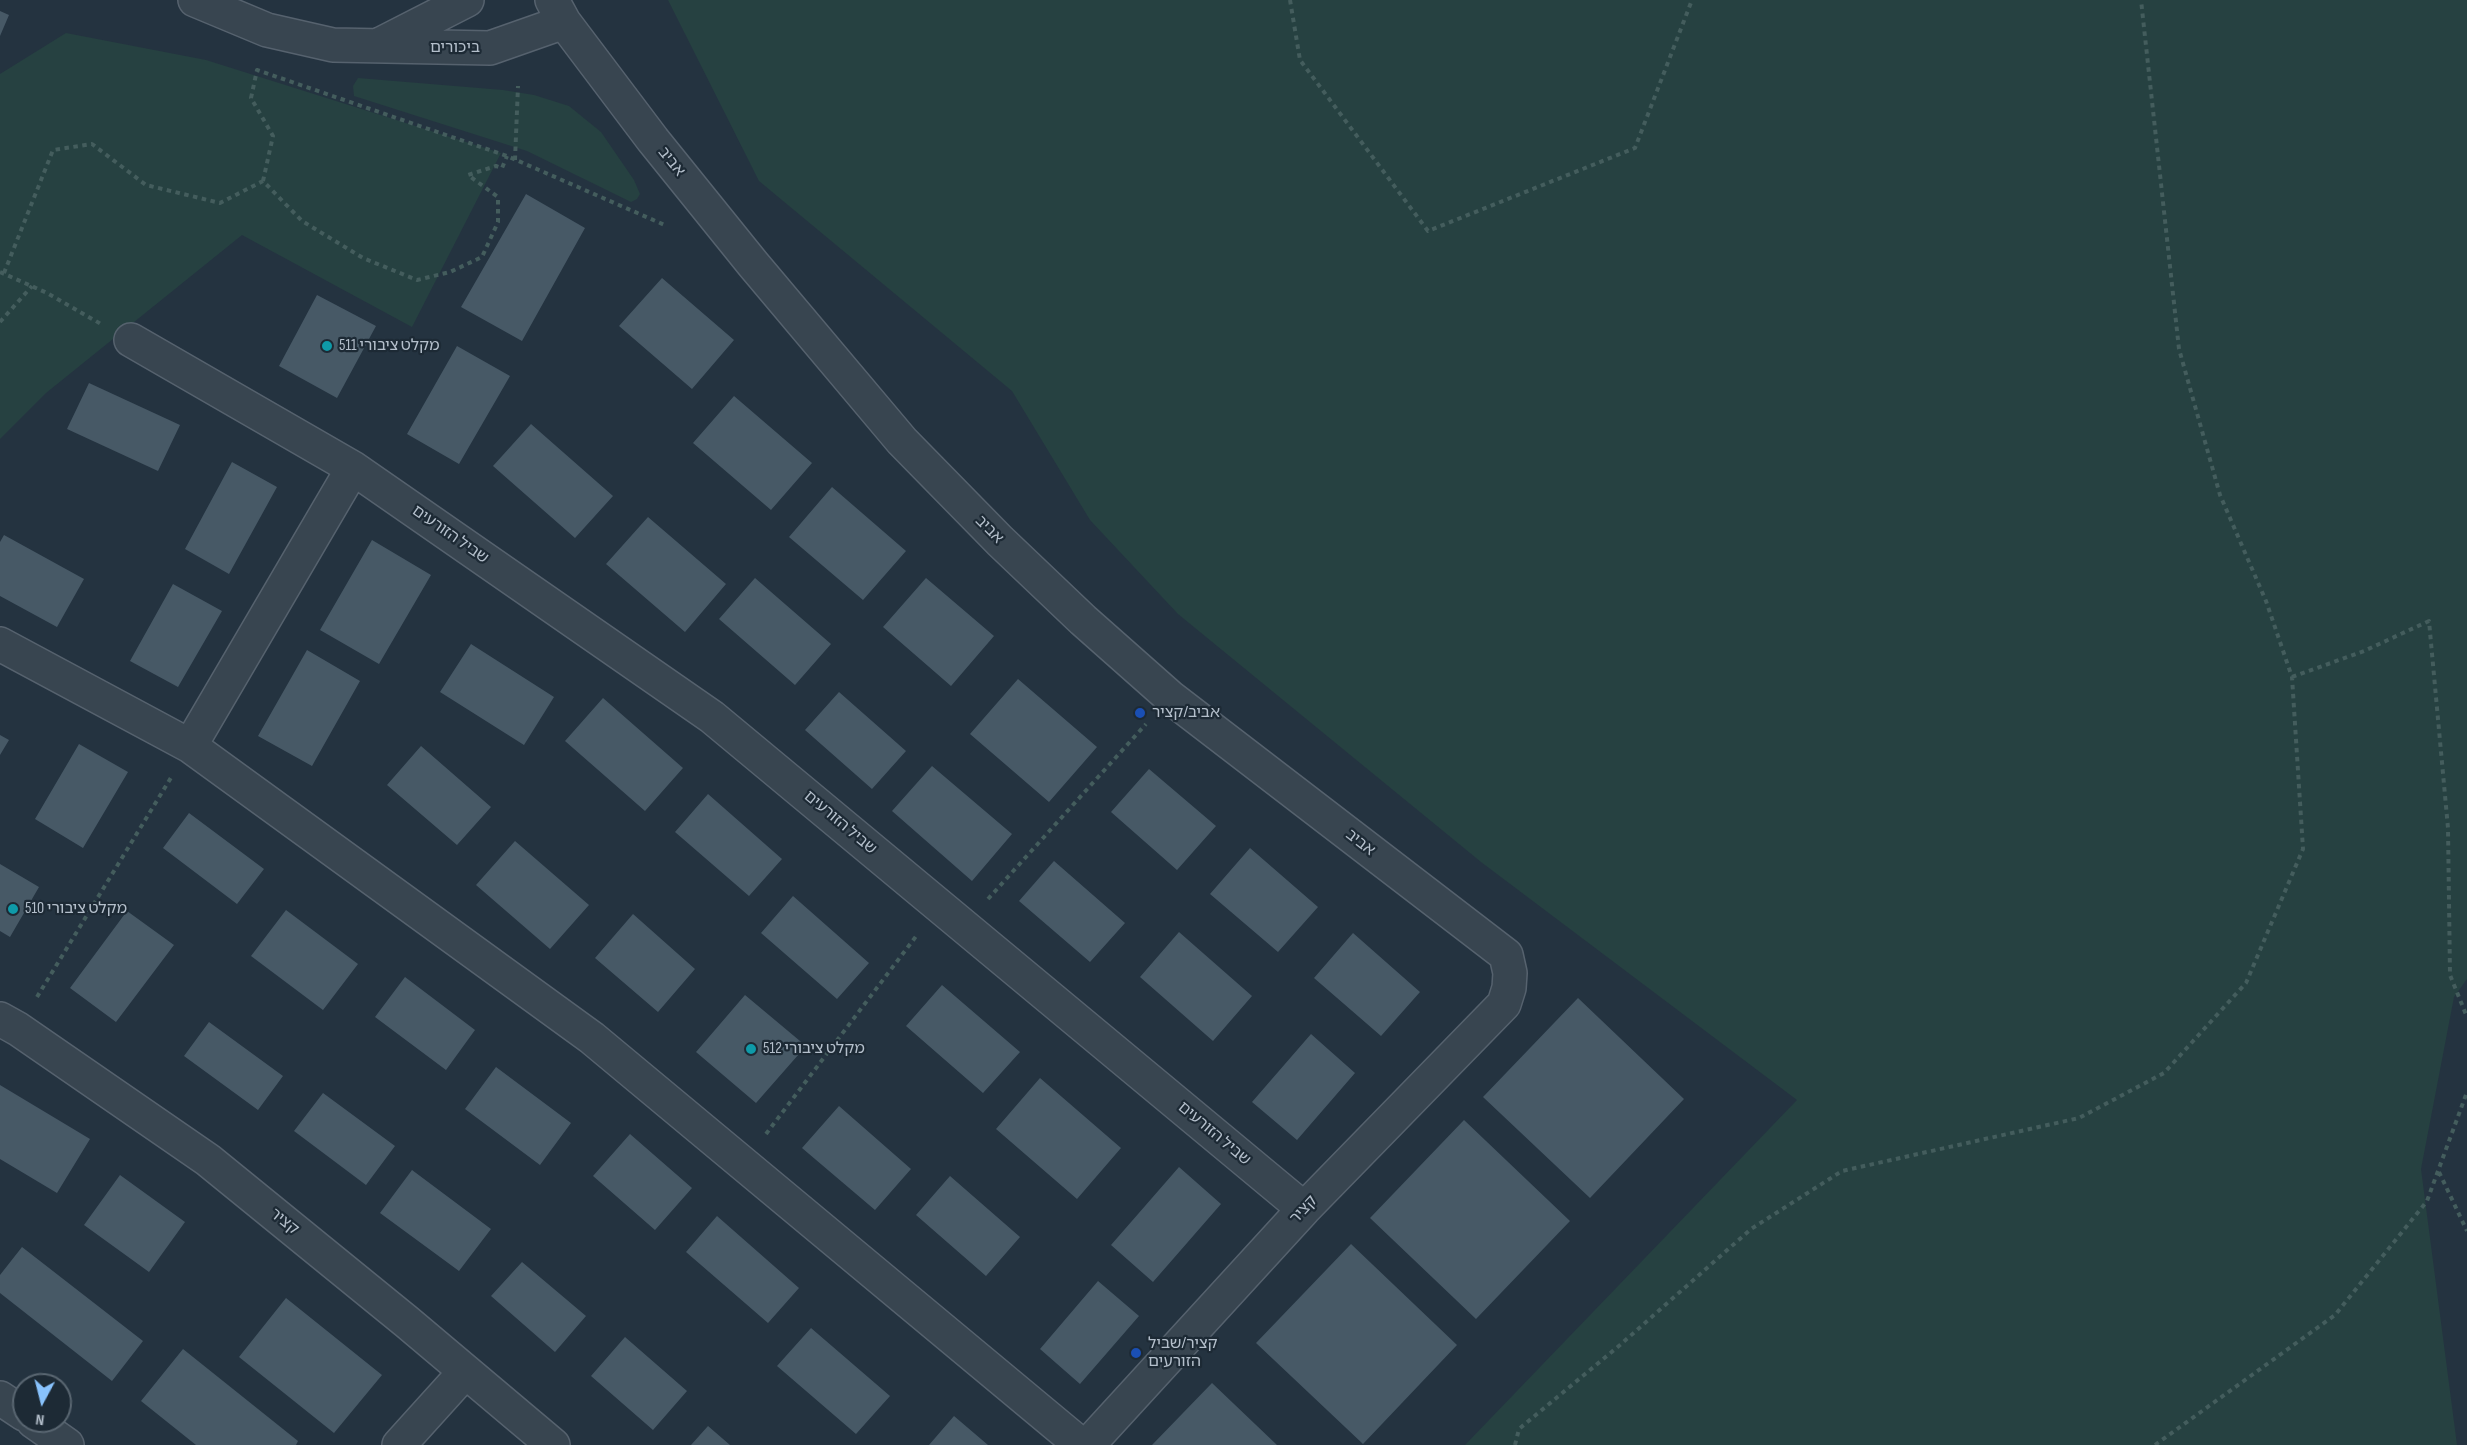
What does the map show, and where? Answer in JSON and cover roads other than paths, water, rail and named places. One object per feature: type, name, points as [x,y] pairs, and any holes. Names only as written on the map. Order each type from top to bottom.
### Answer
[{"type":"street","name":"ביכורים","points":[[195,0],[267,30],[333,45],[490,48],[558,11]]},
{"type":"street","name":"ביכורים","points":[[377,46],[467,0]]},
{"type":"street","name":"אביב","points":[[558,11],[653,140],[760,273],[902,441],[1000,541],[1170,697],[1506,955],[1510,973]]},
{"type":"street","name":"שביל הזורעים","points":[[131,340],[353,468],[712,717],[1304,1209]]},
{"type":"street","points":[[190,746],[353,468]]},
{"type":"street","points":[[0,644],[190,746],[592,1038],[1081,1445]]},
{"type":"street","name":"קציר","points":[[1088,1445],[1304,1209],[1504,1004],[1509,988],[1510,973]]},
{"type":"street","name":"קציר","points":[[9,1024],[208,1160],[407,1322],[553,1445]]},
{"type":"street","points":[[399,1445],[465,1372]]},
{"type":"street","points":[[50,1433],[67,1445]]},
{"type":"place","name":"מקלט ציבורי 511","points":[[327,346]]},
{"type":"place","name":"אביב/קציר","points":[[1140,713]]},
{"type":"place","name":"מקלט ציבורי 510","points":[[13,909]]},
{"type":"place","name":"מקלט ציבורי 512","points":[[751,1049]]},
{"type":"place","name":"קציר/שביל הזורעים","points":[[1136,1353]]}]
